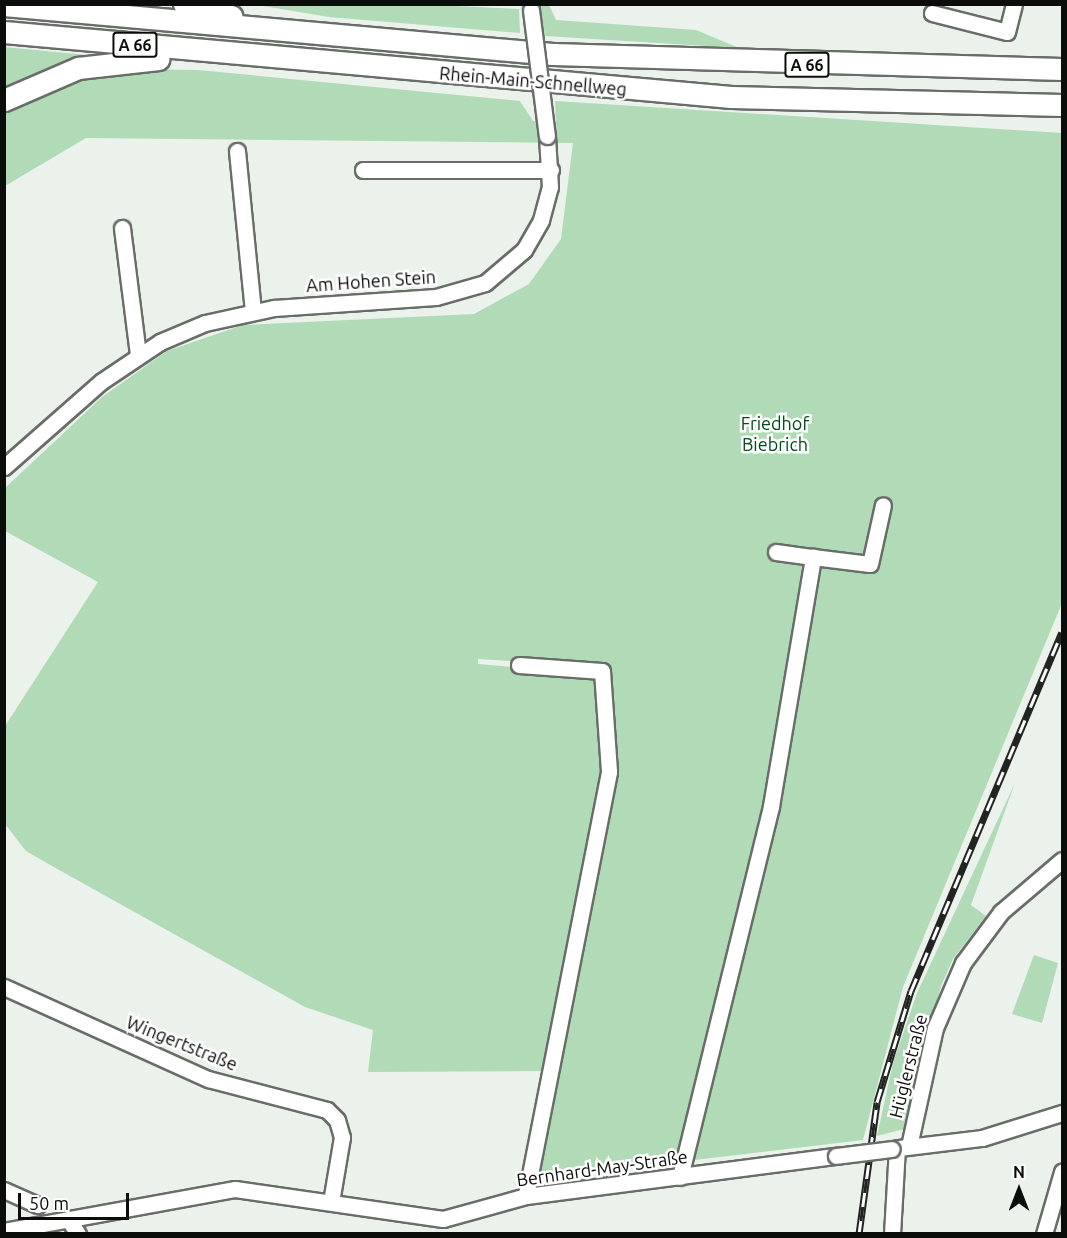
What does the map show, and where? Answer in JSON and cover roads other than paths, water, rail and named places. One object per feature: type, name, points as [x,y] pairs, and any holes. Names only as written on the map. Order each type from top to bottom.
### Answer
[{"type":"highway","points":[[184,4],[302,34]]},
{"type":"highway","name":"Rhein-Main-Schnellweg","points":[[4,5],[302,34],[734,63],[1062,69]]},
{"type":"highway","name":"Rhein-Main-Schnellweg","points":[[4,32],[266,58],[731,97],[1062,105]]},
{"type":"highway","points":[[4,100],[53,76],[103,63],[266,58]]},
{"type":"street","points":[[932,13],[1007,32],[1014,4]]},
{"type":"street","name":"Am Hohen Stein","points":[[4,467],[138,355],[197,326],[253,311],[436,297],[485,282],[512,262],[534,236],[547,204],[551,170],[531,7]]},
{"type":"street","points":[[237,151],[253,311]]},
{"type":"street","points":[[363,170],[551,170]]},
{"type":"street","points":[[122,228],[138,355]]},
{"type":"street","points":[[776,552],[870,564],[883,505]]},
{"type":"street","points":[[680,1177],[771,806],[813,557]]},
{"type":"street","points":[[519,665],[602,671],[609,772],[526,1196]]},
{"type":"street","name":"Hüglerstraße","points":[[892,1233],[899,1148],[935,1028],[963,963],[1001,912],[1062,860]]},
{"type":"street","name":"Wingertstraße","points":[[4,987],[208,1079],[327,1110],[338,1120],[342,1137],[331,1202]]},
{"type":"street","name":"Bernhard-May-Straße","points":[[4,1232],[235,1189],[331,1202],[434,1226],[526,1196],[982,1138],[1062,1113]]},
{"type":"street","points":[[1044,1233],[1062,1172]]},
{"type":"street","points":[[4,1190],[38,1205]]},
{"type":"street","points":[[68,1219],[78,1233]]},
{"type":"street","points":[[422,1233],[434,1226]]},
{"type":"railway","points":[[859,1234],[877,1102],[911,991],[1062,632]]},
{"type":"park label","name":"Friedhof Biebrich","points":[[775,434]]}]
